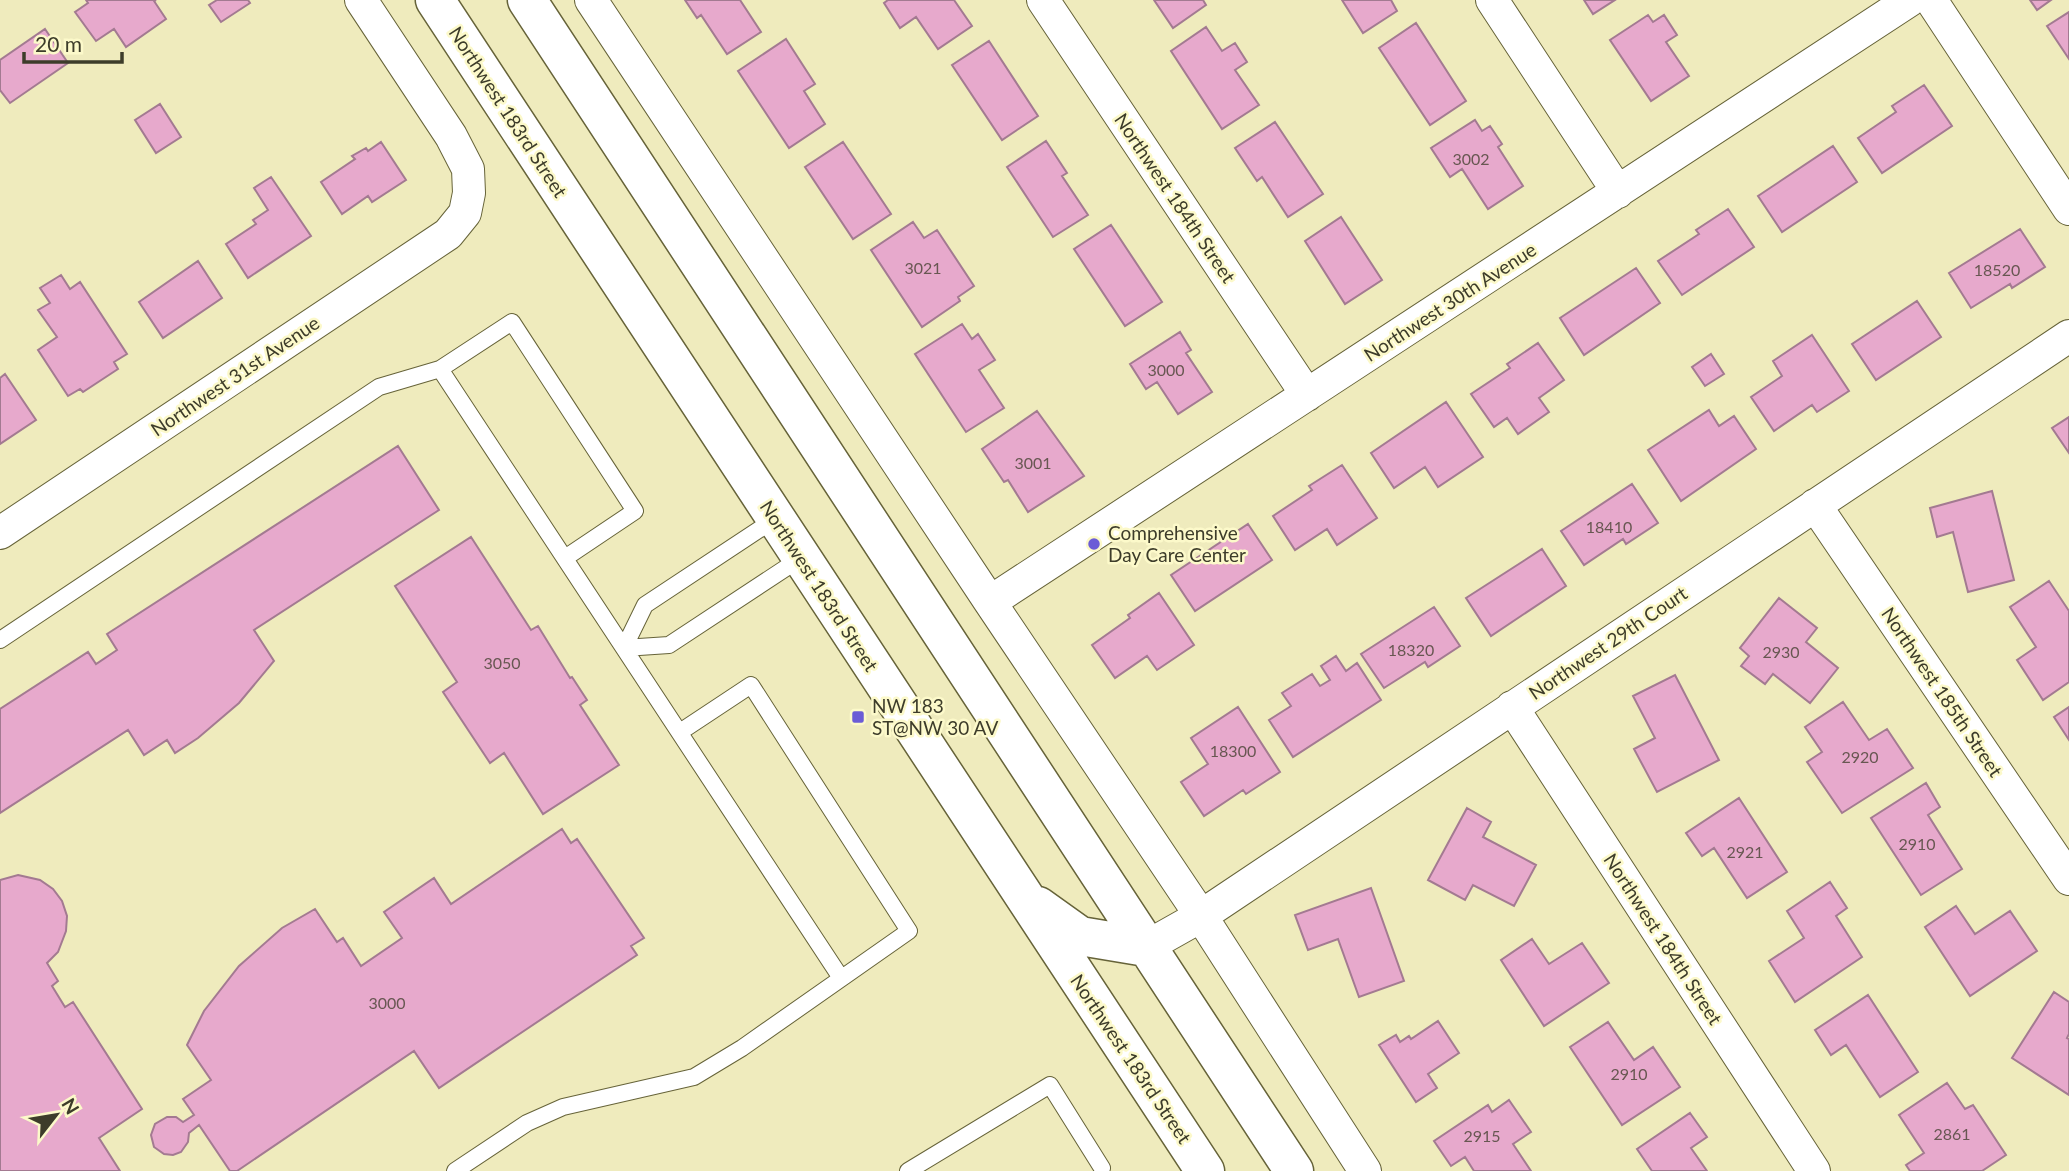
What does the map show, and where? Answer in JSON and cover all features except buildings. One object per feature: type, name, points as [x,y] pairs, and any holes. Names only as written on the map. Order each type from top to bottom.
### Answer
[{"type":"main road","name":"Northwest 183rd Street","points":[[435,0],[1200,1169]]},
{"type":"main road","points":[[527,0],[1294,1171]]},
{"type":"main road","points":[[1022,895],[1080,936],[1146,947]]},
{"type":"street","name":"Northwest 31st Avenue","points":[[0,533],[448,234],[465,213],[469,193],[468,169],[451,136],[362,0]]},
{"type":"street","points":[[591,0],[1201,916],[1365,1171]]},
{"type":"street","name":"Northwest 184th Street","points":[[1043,0],[1307,395]]},
{"type":"street","points":[[1492,0],[1618,192]]},
{"type":"street","name":"Northwest 30th Avenue","points":[[990,602],[1910,0]]},
{"type":"street","points":[[1931,0],[2069,209]]},
{"type":"street","name":"Northwest 29th Court","points":[[1146,947],[1201,916],[2069,336]]},
{"type":"street","name":"Northwest 185th Street","points":[[1815,505],[2069,879]]},
{"type":"street","name":"Northwest 184th Street","points":[[1512,707],[1814,1171]]},
{"type":"lane","points":[[0,640],[379,387],[440,369],[512,322],[635,511],[565,558]]},
{"type":"lane","points":[[440,369],[841,978]]},
{"type":"lane","points":[[624,648],[645,605],[775,519]]},
{"type":"lane","points":[[624,648],[669,645],[801,558]]},
{"type":"lane","points":[[455,1171],[527,1123],[563,1107],[694,1077],[742,1048],[909,931],[751,685],[680,732]]},
{"type":"lane","points":[[908,1171],[1050,1085],[1101,1168]]},
{"type":"place","name":"Comprehensive Day Care Center","points":[[1094,544]]},
{"type":"place","name":"NW 183 ST@NW 30 AV","points":[[858,717]]}]
